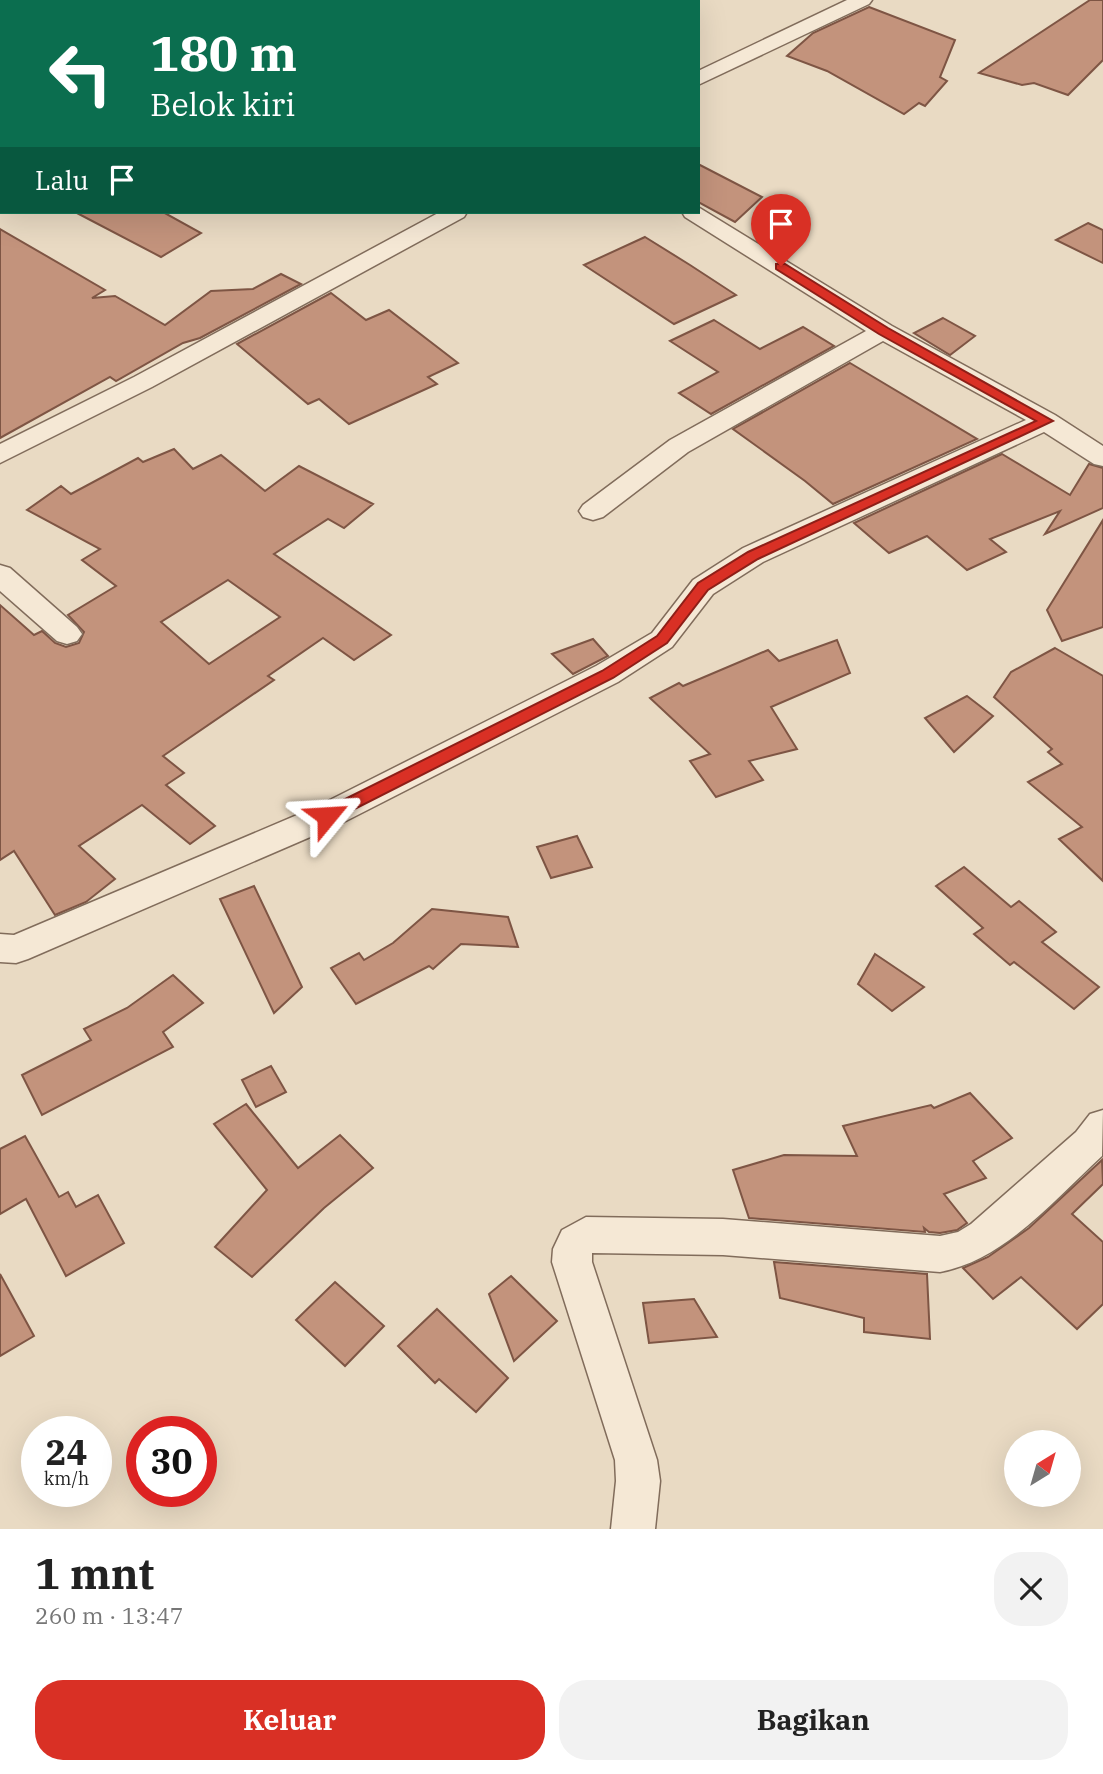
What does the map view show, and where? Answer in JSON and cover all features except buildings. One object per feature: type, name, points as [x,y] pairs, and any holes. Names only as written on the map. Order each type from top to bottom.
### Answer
[{"type":"street","points":[[700,78],[862,0]]},
{"type":"street","points":[[1,454],[132,388],[452,214]]},
{"type":"street","points":[[696,214],[883,331],[1046,421],[1103,458]]},
{"type":"street","points":[[593,511],[679,446],[883,331]]},
{"type":"street","points":[[5,951],[327,816],[607,674],[662,640],[703,587],[753,555],[1046,421]]},
{"type":"street","points":[[0,575],[67,634]]},
{"type":"street","points":[[633,1529],[636,1460],[572,1262],[576,1241],[586,1235],[723,1237],[940,1254],[955,1252],[970,1247],[985,1237],[1089,1144],[1103,1126]]},
{"type":"route","points":[[327,816],[607,674],[662,640],[703,587],[753,555],[894,493],[912,482],[1046,421],[883,331],[781,266]]}]
